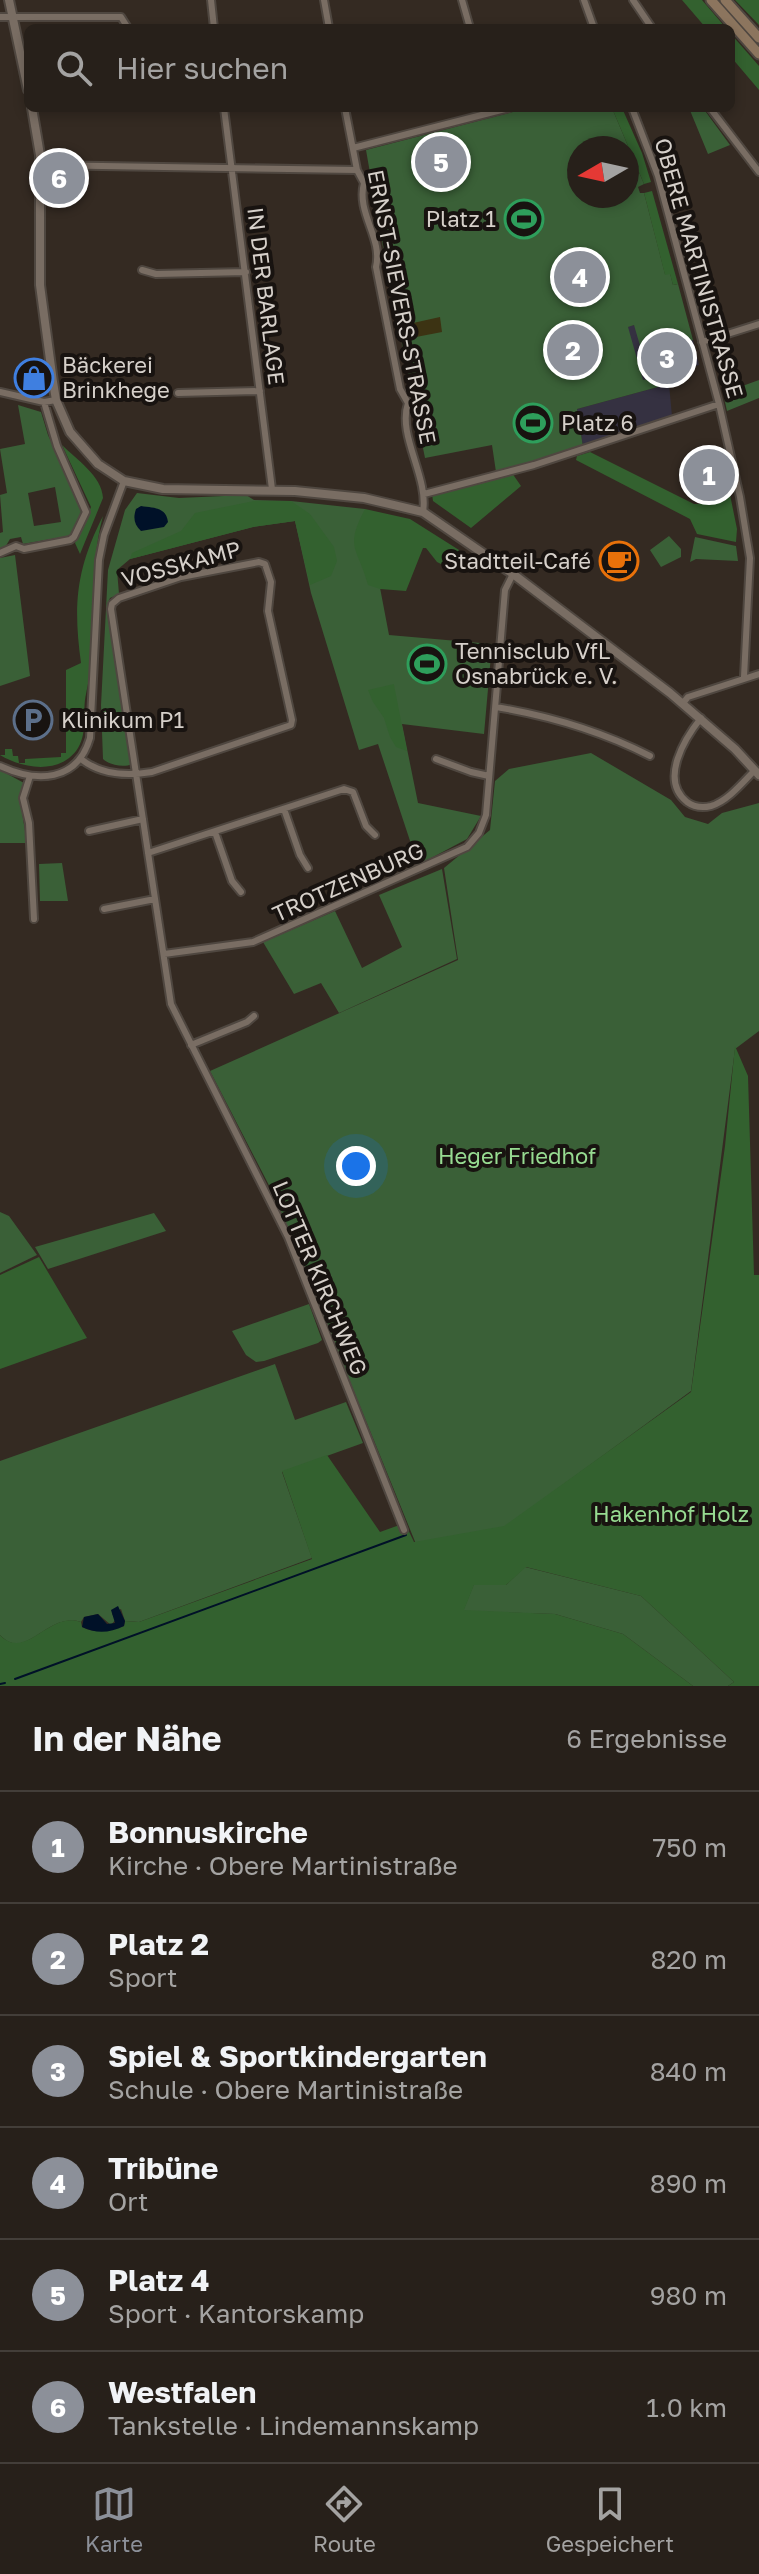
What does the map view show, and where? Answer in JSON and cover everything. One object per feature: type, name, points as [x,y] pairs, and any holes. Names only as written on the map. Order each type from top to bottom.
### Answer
[{"type":"main road","points":[[711,0],[732,24]]},
{"type":"main road","points":[[725,0],[759,38]]},
{"type":"main road","points":[[735,27],[759,54]]},
{"type":"street","points":[[9,0],[24,72]]},
{"type":"street","points":[[211,0],[214,24]]},
{"type":"street","points":[[324,0],[328,24]]},
{"type":"street","points":[[462,0],[469,24]]},
{"type":"street","points":[[584,0],[593,24]]},
{"type":"street","points":[[633,0],[649,24]]},
{"type":"street","points":[[0,17],[121,17],[125,24]]},
{"type":"street","points":[[33,112],[40,165],[40,285],[56,400],[79,446],[98,464],[124,481],[182,490],[272,489],[364,498],[423,512],[513,574],[683,703],[701,718],[757,772],[715,804],[701,807],[685,800],[675,784],[675,767],[701,718]]},
{"type":"street","name":"IN DER BARLAGE","points":[[225,112],[272,489]]},
{"type":"street","name":"ERNST-SIEVERS-STRASSE","points":[[346,112],[357,170],[364,183],[361,193],[378,258],[376,267],[400,389],[408,403],[405,412],[424,494],[423,512]]},
{"type":"street","points":[[353,148],[485,112]]},
{"type":"street","name":"OBERE MARTINISTRASSE","points":[[634,112],[658,176],[719,404],[740,497],[750,569],[744,677]]},
{"type":"street","points":[[713,112],[759,172]]},
{"type":"street","points":[[40,165],[357,170]]},
{"type":"street","points":[[142,270],[156,274],[246,272]]},
{"type":"street","points":[[702,342],[759,324]]},
{"type":"street","points":[[178,393],[260,391]]},
{"type":"street","points":[[0,392],[44,402],[56,400]]},
{"type":"street","points":[[0,553],[16,546],[24,549],[70,540],[86,512],[57,446],[44,402]]},
{"type":"street","points":[[424,494],[534,465],[719,404]]},
{"type":"street","points":[[0,766],[30,776],[58,774],[81,759],[90,738],[99,560],[118,492],[124,481]]},
{"type":"street","name":"VOSSKAMP","points":[[115,600],[181,577],[259,562],[265,564],[271,582],[268,611],[292,720],[287,728],[152,772],[137,774]]},
{"type":"street","points":[[750,569],[759,567]]},
{"type":"street","name":"TROTZENBURG","points":[[164,954],[253,942],[467,847],[479,833],[486,815],[505,590],[513,574]]},
{"type":"street","name":"LOTTER KIRCHWEG","points":[[115,600],[111,609],[171,1004],[288,1237],[404,1530]]},
{"type":"street","points":[[683,703],[688,697],[759,674]]},
{"type":"street","points":[[496,707],[575,725],[650,756]]},
{"type":"street","points":[[81,759],[97,769],[137,774]]},
{"type":"street","points":[[436,759],[489,776]]},
{"type":"street","points":[[30,776],[23,798],[29,823],[34,919]]},
{"type":"street","points":[[148,853],[344,789],[353,792],[366,826],[375,835]]},
{"type":"street","points":[[284,809],[300,855],[308,868]]},
{"type":"street","points":[[89,831],[143,819]]},
{"type":"street","points":[[215,832],[232,881],[241,892]]},
{"type":"street","points":[[104,909],[155,899]]},
{"type":"street","points":[[191,1045],[247,1022],[254,1016]]},
{"type":"shaded area","points":[[634,325],[653,351],[693,340],[699,365],[643,381],[627,327]]},
{"type":"shaded area","points":[[669,384],[672,416],[583,447],[577,409]]},
{"type":"green space","points":[[682,0],[702,0],[723,24],[703,24]]},
{"type":"green space","points":[[735,0],[759,0],[759,25]]},
{"type":"green space","points":[[735,39],[759,66],[759,90],[735,62]]},
{"type":"green space","points":[[513,112],[614,112],[624,136],[567,136],[567,208],[639,208],[639,190],[644,193],[665,274],[670,273],[673,285],[678,284],[693,340],[653,351],[651,346],[641,349],[634,325],[628,327],[643,380],[668,374],[669,384],[577,409],[583,447],[496,472],[492,445],[425,458],[384,255],[387,254],[383,247],[366,150]]},
{"type":"green space","points":[[614,112],[624,112],[634,136],[624,136]]},
{"type":"green space","points":[[691,112],[706,112],[730,145],[708,154]]},
{"type":"green space","points":[[639,146],[642,153],[651,182],[644,184],[639,172]]},
{"type":"green space","points":[[652,191],[678,284],[673,285],[670,274],[665,275],[644,193]]},
{"type":"green space","points":[[759,380],[759,398],[727,411],[723,393]]},
{"type":"green space","points":[[18,405],[41,412],[48,435],[84,513],[74,535],[23,544],[21,537],[10,539],[0,550],[0,533],[3,532],[0,495],[7,493],[0,449],[25,444]],"holes":[[[55,487],[61,522],[34,526],[28,493]]]},
{"type":"green space","points":[[62,445],[94,476],[102,490],[103,498],[80,554],[75,543],[91,507]]},
{"type":"green space","points":[[590,452],[694,504],[707,504],[728,485],[737,529],[736,542],[697,534],[690,519],[576,460],[577,456]]},
{"type":"green space","points":[[512,473],[521,486],[471,528],[433,501],[432,494]]},
{"type":"green space","points":[[137,493],[179,498],[246,495],[254,500],[365,509],[389,635],[492,644],[484,734],[402,724],[418,803],[481,816],[467,839],[418,865],[378,744],[359,750],[311,593],[295,521],[253,527],[130,559],[117,570],[119,594],[110,598],[107,605],[132,764],[117,765],[103,759],[101,705],[108,570],[125,510]]},
{"type":"green space","points":[[254,501],[291,501],[310,514],[334,547],[337,561],[331,576],[310,585],[295,521],[253,527],[130,559],[132,553],[181,531],[195,513]]},
{"type":"green space","points":[[365,509],[410,519],[459,550],[455,563],[447,567],[423,548],[406,591],[368,585],[354,541]]},
{"type":"green space","points":[[103,516],[95,560],[92,651],[81,742],[71,757],[52,766],[20,764],[0,755],[5,755],[5,749],[12,749],[19,763],[25,763],[25,759],[61,757],[61,753],[66,753],[66,670],[81,663],[77,623],[79,588],[87,553]]},
{"type":"green space","points":[[669,536],[681,549],[681,557],[661,567],[650,550]]},
{"type":"green space","points":[[695,537],[736,546],[738,561],[696,559],[690,562]]},
{"type":"green space","points":[[15,555],[30,676],[0,686],[0,558]]},
{"type":"green space","points":[[394,684],[407,751],[396,747],[368,690]]},
{"type":"green space","name":"Heger Friedhof","points":[[591,753],[671,800],[685,817],[708,824],[722,813],[759,803],[759,1031],[735,1049],[691,1391],[504,1528],[416,1544],[275,1197],[210,1071],[458,960],[444,868],[490,830],[495,781],[509,769]]},
{"type":"green space","points":[[0,770],[24,783],[20,800],[27,843],[0,843]]},
{"type":"green space","points":[[62,863],[68,901],[40,901],[39,864]]},
{"type":"green space","points":[[442,869],[457,959],[339,1013],[321,983],[294,994],[263,942],[335,911],[362,968],[402,947],[379,895]]},
{"type":"green space","name":"Hakenhof Holz","points":[[735,1046],[748,1076],[754,1275],[759,1275],[759,1686],[728,1686],[734,1682],[641,1596],[526,1567],[506,1585],[474,1585],[464,1610],[555,1614],[623,1634],[693,1686],[0,1686],[0,1635],[10,1642],[19,1643],[69,1620],[81,1622],[82,1627],[92,1630],[113,1629],[124,1626],[125,1621],[139,1622],[312,1559],[282,1471],[327,1455],[380,1532],[405,1523],[414,1542],[504,1526],[691,1392],[725,1146]]},
{"type":"green space","points":[[0,1212],[9,1216],[37,1255],[0,1273]]},
{"type":"green space","points":[[154,1213],[166,1231],[48,1269],[35,1247]]},
{"type":"green space","points":[[39,1257],[87,1338],[0,1369],[0,1275]]},
{"type":"green space","points":[[309,1304],[322,1340],[318,1343],[256,1362],[246,1355],[232,1331]]},
{"type":"green space","points":[[275,1364],[295,1420],[346,1402],[363,1443],[282,1472],[312,1558],[139,1622],[125,1621],[121,1609],[112,1614],[116,1619],[111,1625],[98,1614],[84,1617],[81,1622],[58,1623],[19,1643],[10,1642],[0,1635],[0,1461]]},
{"type":"green space","points":[[525,1567],[641,1596],[734,1682],[728,1686],[693,1686],[623,1634],[555,1614],[463,1611],[474,1584],[506,1585]]},
{"type":"sand","points":[[440,317],[442,332],[416,337],[413,323]]},
{"type":"water","points":[[141,506],[162,511],[168,522],[164,527],[141,531],[134,518],[136,509]]},
{"type":"water","points":[[118,1606],[124,1626],[103,1632],[82,1627],[84,1617],[98,1614],[107,1624],[115,1623],[111,1610]]},
{"type":"waterway","points":[[15,1679],[406,1535]]},
{"type":"waterway","points":[[0,1684],[5,1683]]},
{"type":"place","name":"Platz 4","points":[[441,162]]},
{"type":"place","name":"Westfalen","points":[[59,178]]},
{"type":"place","name":"Platz 1","points":[[524,219]]},
{"type":"place","name":"Tribüne","points":[[580,277]]},
{"type":"place","name":"Platz 2","points":[[573,350]]},
{"type":"place","name":"Spiel & Sportkindergarten","points":[[667,358]]},
{"type":"place","name":"Bäckerei Brinkhege","points":[[34,378]]},
{"type":"place","name":"Platz 6","points":[[533,423]]},
{"type":"place","name":"Bonnuskirche","points":[[709,475]]},
{"type":"place","name":"Stadtteil-Café","points":[[619,561]]},
{"type":"place","name":"Tennisclub VfL Osnabrück e. V.","points":[[427,664]]},
{"type":"place","name":"Klinikum P1","points":[[33,720]]}]
